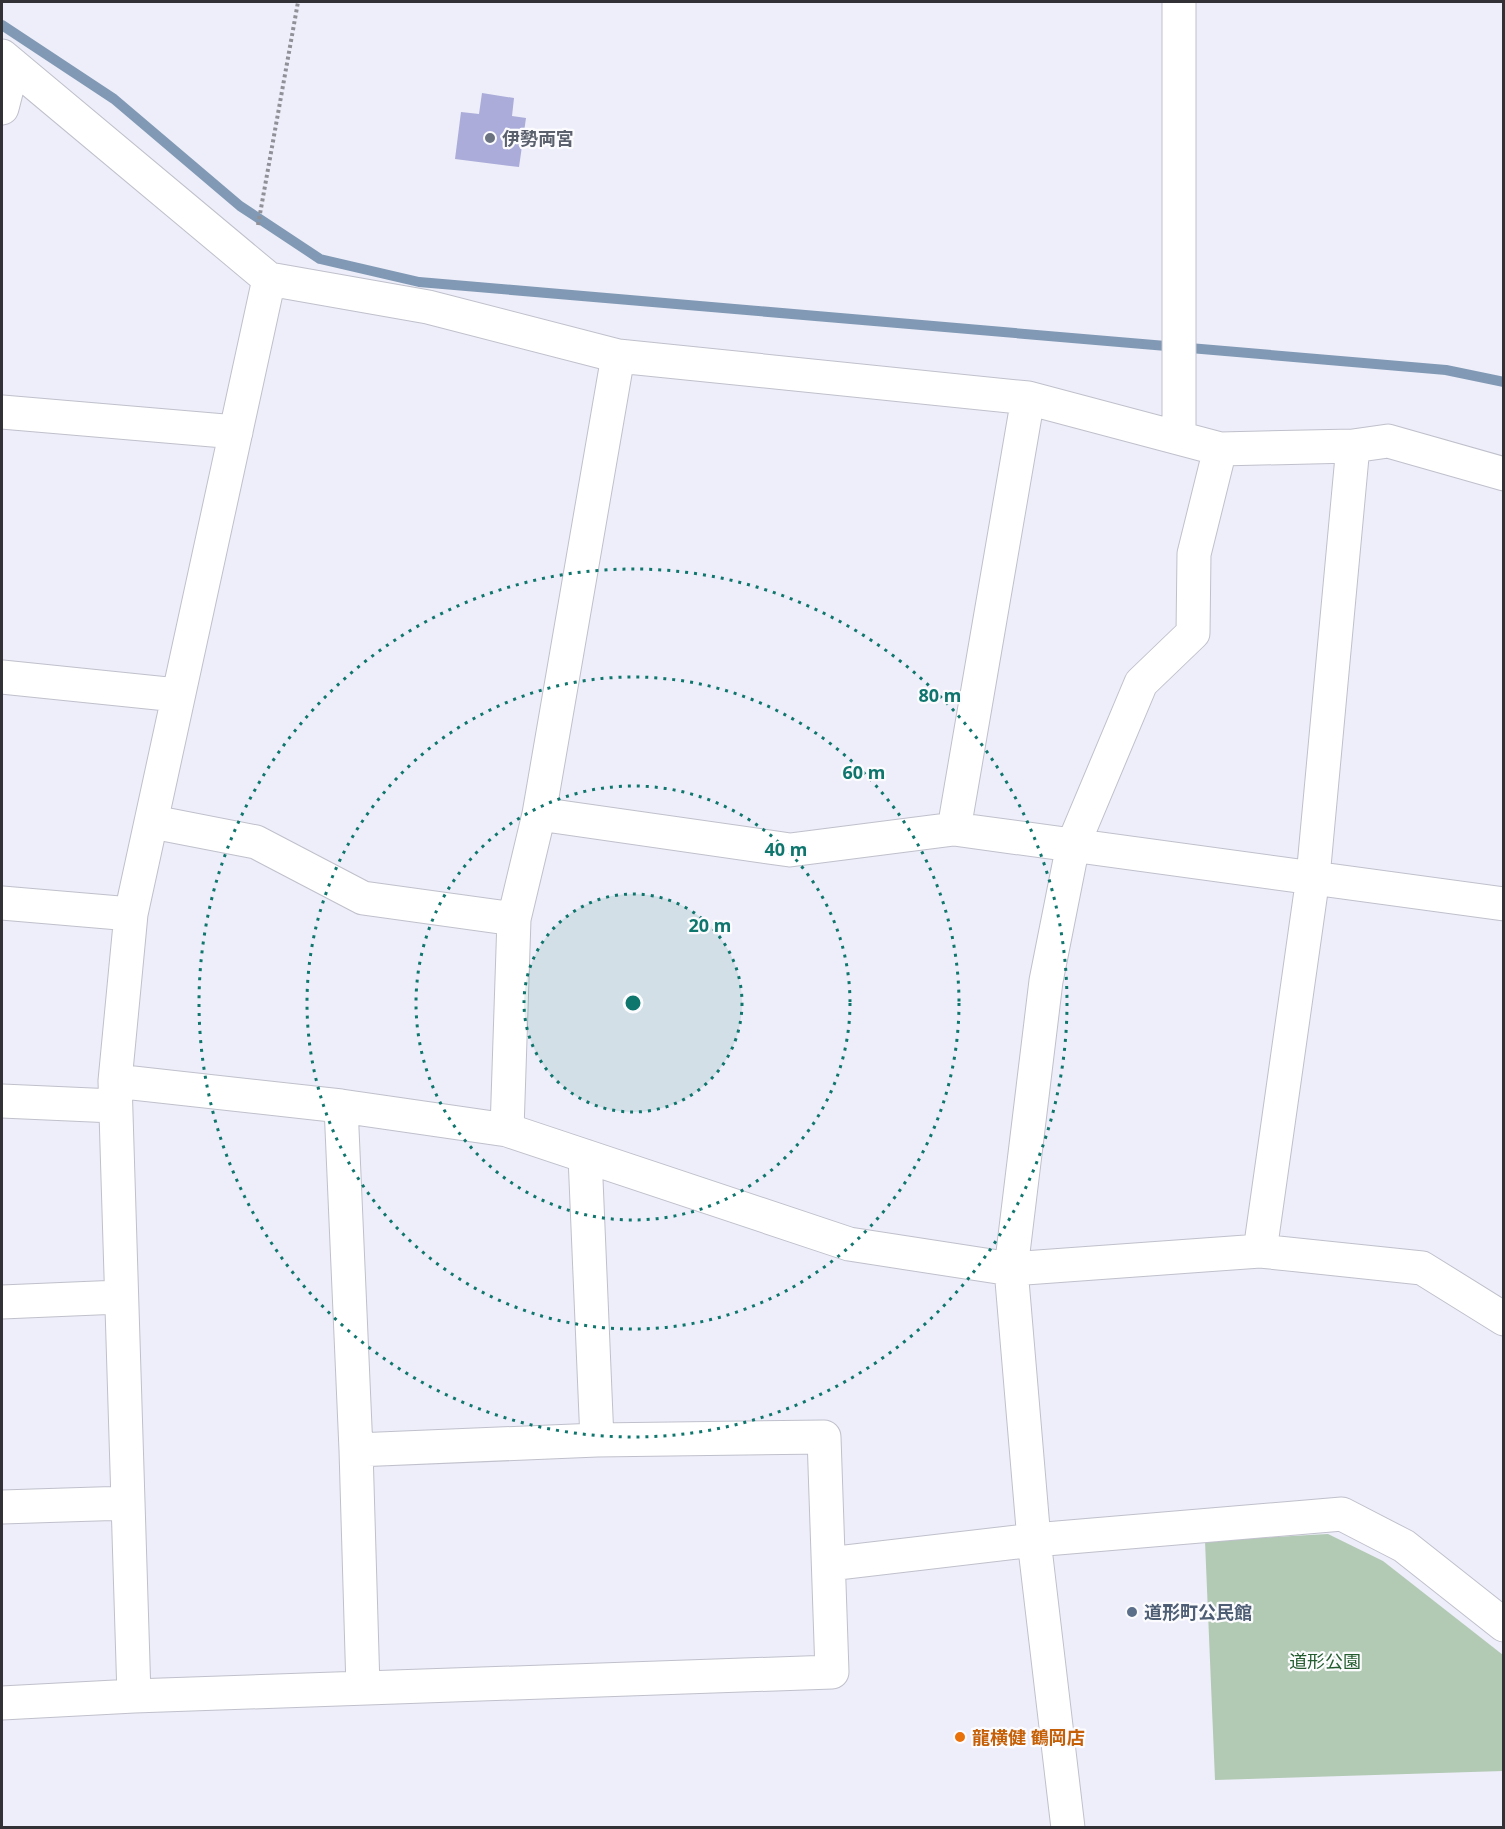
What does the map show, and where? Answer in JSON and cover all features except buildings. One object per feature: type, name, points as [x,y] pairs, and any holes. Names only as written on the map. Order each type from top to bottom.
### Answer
[{"type":"street","points":[[1179,2],[1179,438]]},
{"type":"street","points":[[7,61],[260,271],[428,307],[618,356],[1028,398],[1220,449],[1353,446],[1388,441],[1503,474]]},
{"type":"street","points":[[2,108],[7,61]]},
{"type":"street","points":[[134,1696],[114,1093],[131,914],[153,822],[177,695],[236,432],[260,271]]},
{"type":"street","points":[[507,1130],[514,919],[539,814],[618,356]]},
{"type":"street","points":[[954,829],[1028,398]]},
{"type":"street","points":[[2,412],[236,432]]},
{"type":"street","points":[[1260,1251],[1313,877],[1353,446]]},
{"type":"street","points":[[1068,1827],[1034,1540],[1011,1269],[1046,981],[1073,845],[1141,683],[1193,633],[1194,554],[1220,449]]},
{"type":"street","points":[[2,677],[177,695]]},
{"type":"street","points":[[539,814],[790,850],[954,829],[1503,904]]},
{"type":"street","points":[[153,822],[255,842],[363,898],[514,919]]},
{"type":"street","points":[[2,903],[131,914]]},
{"type":"street","points":[[2,1101],[114,1093],[340,1106],[507,1130],[849,1244],[1011,1269],[1260,1251],[1422,1268],[1503,1320]]},
{"type":"street","points":[[340,1106],[356,1450],[363,1688]]},
{"type":"street","points":[[585,1156],[597,1440]]},
{"type":"street","points":[[2,1302],[120,1297]]},
{"type":"street","points":[[2,1703],[134,1696],[832,1672],[824,1437],[597,1440],[356,1450]]},
{"type":"street","points":[[2,1507],[128,1503]]},
{"type":"street","points":[[829,1564],[1034,1540],[1342,1514],[1404,1546],[1503,1625]]},
{"type":"path","points":[[260,271],[298,2]]},
{"type":"green space","name":"道形公園","points":[[1328,1534],[1383,1561],[1503,1655],[1503,1771],[1215,1780],[1205,1541]]},
{"type":"waterway","points":[[2,25],[114,99],[240,206],[320,259],[419,282],[1446,370],[1504,382]]},
{"type":"place","name":"伊勢両宮","points":[[490,138]]},
{"type":"place","name":"道形町公民館","points":[[1132,1612]]},
{"type":"place","name":"龍横健 鶴岡店","points":[[960,1737]]}]
